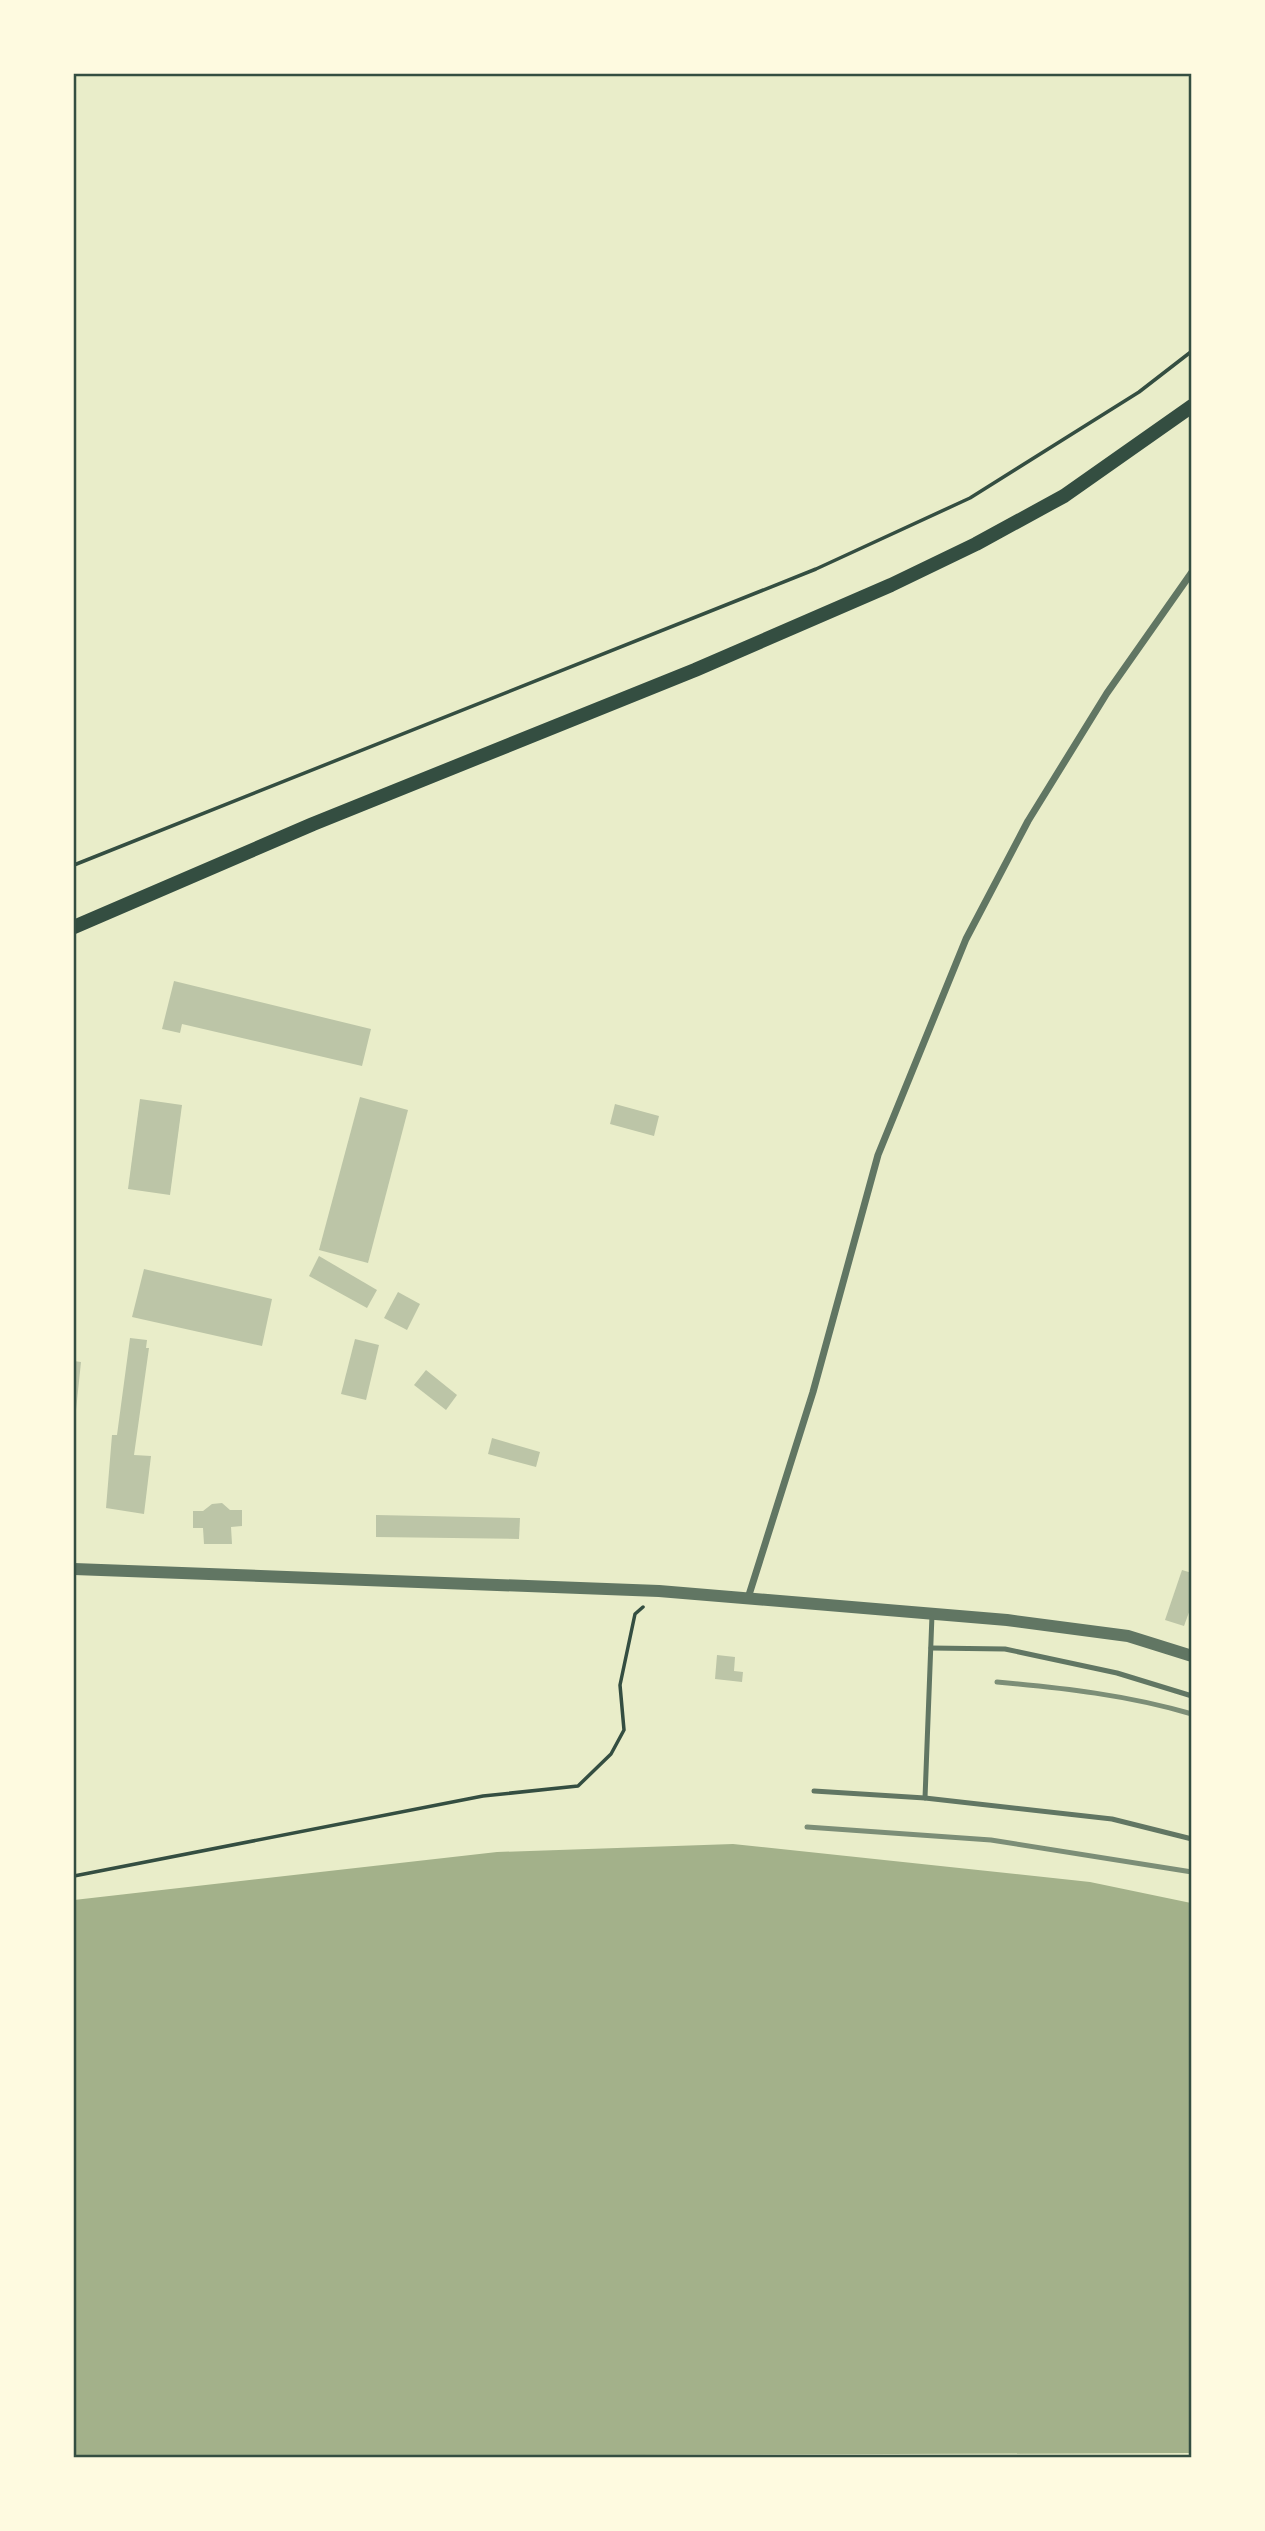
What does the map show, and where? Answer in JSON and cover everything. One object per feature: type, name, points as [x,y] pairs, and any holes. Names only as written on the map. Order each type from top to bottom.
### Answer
[{"type":"main road","points":[[74,927],[313,824],[695,670],[891,585],[976,544],[1064,496],[1192,406]]},
{"type":"street","points":[[748,1598],[813,1392],[878,1155],[966,939],[1028,821],[1078,740],[1192,572]]},
{"type":"street","points":[[74,1569],[659,1591],[1007,1620],[1128,1636],[1192,1656]]},
{"type":"lane","points":[[925,1798],[933,1615]]},
{"type":"lane","points":[[931,1648],[1005,1649],[1117,1673],[1192,1696]]},
{"type":"lane","points":[[814,1791],[925,1798],[1112,1819],[1192,1839]]},
{"type":"path","points":[[74,865],[816,569],[970,498],[1139,392],[1192,351]]},
{"type":"path","points":[[74,1876],[484,1796],[578,1786],[611,1754],[624,1730],[620,1685],[635,1614],[659,1591]]},
{"type":"shaded area","points":[[733,1844],[1090,1882],[1191,1903],[1191,2453],[74,2457],[74,1900],[497,1852]]},
{"type":"building","points":[[174,981],[371,1029],[362,1066],[182,1024],[180,1033],[162,1029]]},
{"type":"building","points":[[360,1097],[408,1110],[368,1263],[319,1250]]},
{"type":"building","points":[[140,1099],[182,1105],[170,1195],[128,1189]]},
{"type":"building","points":[[615,1104],[659,1116],[654,1136],[610,1124]]},
{"type":"building","points":[[319,1256],[377,1290],[367,1308],[309,1276]]},
{"type":"building","points":[[144,1269],[272,1299],[262,1346],[132,1317]]},
{"type":"building","points":[[398,1292],[420,1304],[407,1330],[384,1318]]},
{"type":"building","points":[[130,1338],[147,1340],[146,1348],[149,1348],[134,1455],[151,1456],[144,1514],[106,1508],[112,1435],[117,1435]]},
{"type":"building","points":[[355,1339],[379,1345],[366,1400],[341,1394]]},
{"type":"building","points":[[74,1361],[81,1362],[75,1420],[74,1419]]},
{"type":"building","points":[[426,1370],[457,1395],[446,1410],[414,1385]]},
{"type":"building","points":[[492,1438],[540,1452],[536,1467],[488,1454]]},
{"type":"building","points":[[222,1503],[230,1510],[242,1510],[242,1526],[231,1527],[232,1544],[204,1544],[203,1528],[193,1528],[193,1511],[203,1511],[212,1504]]},
{"type":"building","points":[[376,1515],[520,1518],[519,1539],[376,1537]]},
{"type":"building","points":[[1182,1570],[1192,1573],[1192,1604],[1184,1626],[1165,1620]]},
{"type":"building","points":[[717,1655],[735,1657],[734,1671],[743,1672],[742,1682],[715,1679]]},
{"type":"railway","points":[[997,1682],[1095,1693],[1192,1714]]},
{"type":"railway","points":[[807,1827],[991,1840],[1192,1872]]}]
